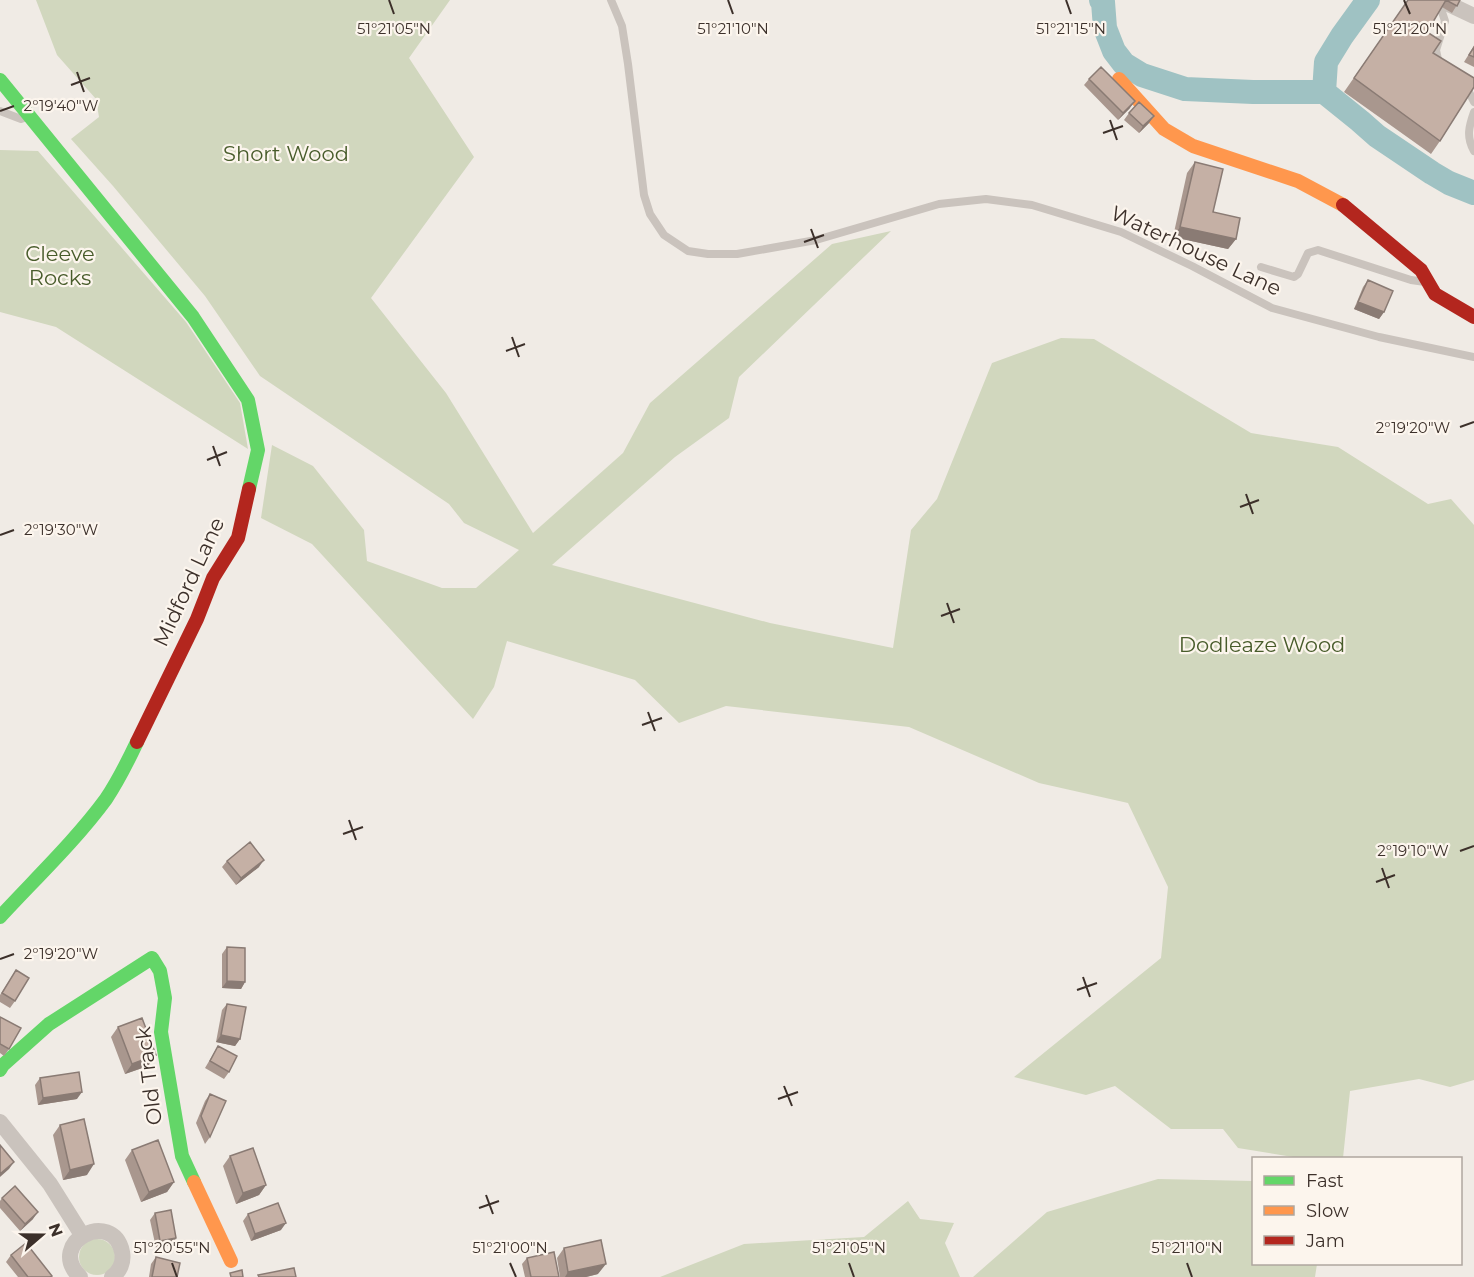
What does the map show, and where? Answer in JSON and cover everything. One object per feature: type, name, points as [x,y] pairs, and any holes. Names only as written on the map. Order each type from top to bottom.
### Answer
[{"type":"street","points":[[1439,0],[1474,16]]},
{"type":"street","points":[[1119,79],[1164,129],[1180,140],[1298,181],[1340,203],[1421,270],[1435,294],[1474,317]]},
{"type":"street","name":"Midford Lane","points":[[0,80],[193,317],[248,400],[258,450],[238,538],[213,578],[197,619],[124,769],[106,798],[84,826],[0,917]]},
{"type":"street","name":"Old Track","points":[[0,1070],[49,1024],[152,958],[160,971],[165,998],[161,1032],[182,1156],[231,1261]]},
{"type":"street","points":[[0,1122],[50,1184],[82,1235]]},
{"type":"street","points":[[80,1277],[75,1272],[70,1258],[72,1249],[82,1235],[96,1231],[105,1232],[113,1237],[121,1247],[122,1265],[118,1273],[112,1277]]},
{"type":"lane","name":"Waterhouse Lane","points":[[611,0],[622,26],[644,195],[650,214],[664,235],[688,251],[708,255],[737,254],[816,240],[939,204],[986,200],[1032,205],[1120,232],[1272,308],[1380,337],[1474,357]]},
{"type":"lane","points":[[1439,0],[1445,21],[1436,50],[1439,64],[1444,69]]},
{"type":"lane","points":[[1459,82],[1467,88],[1474,102]]},
{"type":"lane","points":[[0,111],[21,119],[31,117]]},
{"type":"lane","points":[[1474,112],[1468,128],[1474,151]]},
{"type":"lane","points":[[1261,267],[1294,277],[1298,274],[1308,253],[1318,250],[1411,280],[1428,283]]},
{"type":"green space","name":"Dodleaze Wood","points":[[36,0],[450,0],[409,58],[474,157],[371,298],[446,393],[533,533],[623,453],[650,403],[832,244],[891,231],[739,377],[729,418],[675,457],[552,565],[770,623],[893,648],[911,530],[937,499],[992,363],[1061,338],[1094,339],[1251,433],[1338,447],[1428,504],[1451,499],[1474,525],[1474,1080],[1450,1087],[1419,1079],[1350,1091],[1343,1157],[1293,1157],[1238,1148],[1223,1129],[1171,1129],[1115,1086],[1086,1095],[1014,1077],[1161,958],[1168,887],[1128,803],[1039,783],[909,727],[726,706],[679,723],[635,680],[507,641],[494,687],[473,719],[312,544],[261,518],[272,445],[313,466],[364,530],[367,561],[442,588],[476,588],[519,550],[464,523],[449,504],[260,376],[205,296],[71,139],[99,117],[96,99],[57,55]]},
{"type":"green space","name":"Cleeve Rocks","points":[[0,150],[38,151],[186,322],[240,403],[248,449],[56,327],[0,312]]},
{"type":"green space","points":[[1158,1179],[1252,1181],[1252,1265],[1317,1265],[1315,1277],[973,1277],[1047,1212]]},
{"type":"green space","points":[[908,1201],[920,1219],[954,1223],[945,1243],[960,1277],[660,1277],[744,1244],[864,1237]]},
{"type":"green space","points":[[97,1239],[110,1244],[115,1257],[110,1270],[97,1275],[84,1270],[79,1257],[84,1244]]},
{"type":"building","points":[[1408,0],[1446,0],[1427,32],[1441,41],[1433,53],[1474,78],[1474,87],[1440,141],[1354,78]]},
{"type":"building","points":[[1446,0],[1460,0],[1457,6]]},
{"type":"building","points":[[1474,47],[1474,57],[1469,55]]},
{"type":"building","points":[[1101,67],[1135,101],[1123,113],[1089,79]]},
{"type":"building","points":[[1139,102],[1154,116],[1143,126],[1129,113]]},
{"type":"building","points":[[1195,162],[1223,169],[1213,212],[1240,218],[1236,239],[1180,227]]},
{"type":"building","points":[[1368,280],[1393,291],[1384,312],[1358,302]]},
{"type":"building","points":[[250,842],[264,860],[241,878],[227,861]]},
{"type":"building","points":[[227,947],[245,948],[245,982],[227,981]]},
{"type":"building","points":[[16,970],[29,978],[15,1001],[2,993]]},
{"type":"building","points":[[227,1004],[246,1007],[240,1039],[221,1035]]},
{"type":"building","points":[[0,1017],[21,1028],[9,1049],[0,1044]]},
{"type":"building","points":[[142,1018],[156,1055],[132,1064],[118,1027]]},
{"type":"building","points":[[218,1046],[237,1056],[229,1072],[210,1061]]},
{"type":"building","points":[[79,1072],[82,1092],[43,1098],[40,1078]]},
{"type":"building","points":[[210,1094],[226,1101],[210,1137],[201,1116]]},
{"type":"building","points":[[84,1119],[94,1164],[70,1170],[60,1125]]},
{"type":"building","points":[[158,1140],[174,1182],[149,1192],[132,1150]]},
{"type":"building","points":[[0,1145],[14,1162],[0,1174]]},
{"type":"building","points":[[253,1148],[266,1185],[243,1193],[230,1156]]},
{"type":"building","points":[[15,1186],[38,1212],[25,1224],[2,1198]]},
{"type":"building","points":[[278,1203],[286,1223],[255,1234],[248,1214]]},
{"type":"building","points":[[171,1210],[176,1238],[160,1241],[155,1213]]},
{"type":"building","points":[[601,1240],[606,1264],[568,1272],[564,1248]]},
{"type":"building","points":[[26,1243],[52,1276],[28,1277],[11,1255]]},
{"type":"building","points":[[554,1252],[559,1277],[531,1277],[527,1258]]},
{"type":"building","points":[[156,1257],[180,1263],[177,1277],[152,1277]]},
{"type":"building","points":[[294,1268],[296,1277],[259,1277],[258,1275]]},
{"type":"building","points":[[242,1270],[243,1277],[231,1277],[230,1273]]},
{"type":"waterway","points":[[1101,0],[1105,28],[1114,51],[1124,64],[1142,75],[1185,89],[1324,92],[1377,136],[1449,183],[1474,193]]},
{"type":"waterway","points":[[1324,92],[1326,62],[1368,0]]},
{"type":"traffic: fast","points":[[0,80],[193,317],[248,400],[258,450],[249,489]]},
{"type":"traffic: fast","points":[[0,917],[69,844],[106,799],[137,742]]},
{"type":"traffic: fast","points":[[0,1070],[49,1024],[152,958],[160,971],[165,998],[161,1032],[182,1156],[194,1182]]},
{"type":"traffic: slow","points":[[1119,79],[1164,129],[1193,146],[1298,181],[1343,205]]},
{"type":"traffic: slow","points":[[194,1182],[231,1261]]},
{"type":"traffic: jam","points":[[1343,205],[1421,270],[1435,294],[1474,317]]},
{"type":"traffic: jam","points":[[137,742],[197,619],[213,578],[238,538],[249,489]]},
{"type":"park label","name":"Short Wood","points":[[286,154]]}]
